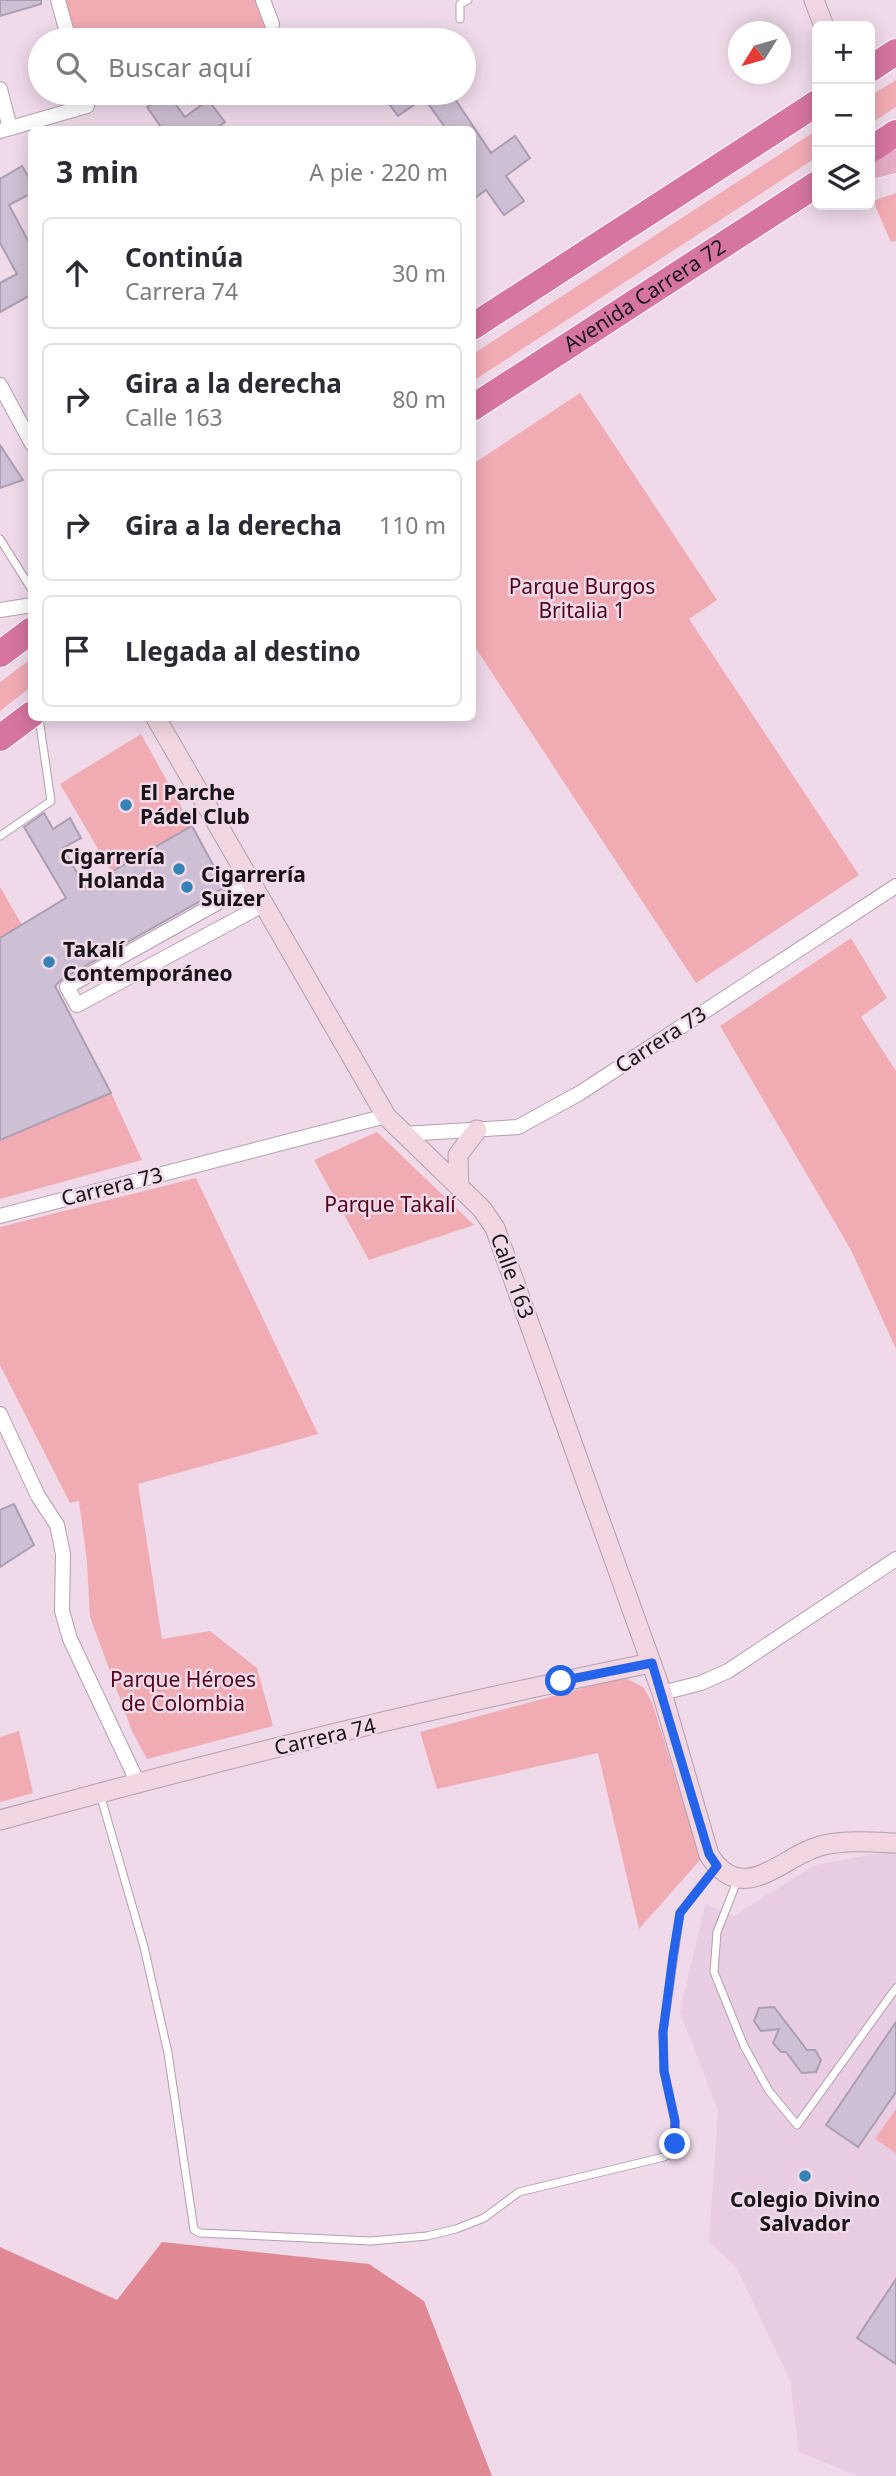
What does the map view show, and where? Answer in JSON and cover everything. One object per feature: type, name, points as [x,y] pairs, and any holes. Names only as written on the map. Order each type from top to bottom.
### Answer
[{"type":"highway","points":[[875,66],[896,52]]},
{"type":"highway","points":[[476,324],[812,106]]},
{"type":"highway","points":[[875,147],[896,133]]},
{"type":"highway","name":"Avenida Carrera 72","points":[[476,405],[812,188]]},
{"type":"highway","points":[[0,654],[28,633]]},
{"type":"highway","points":[[0,738],[28,717]]},
{"type":"main road","points":[[875,167],[896,161]]},
{"type":"street","points":[[58,0],[66,28]]},
{"type":"street","points":[[263,0],[272,24]]},
{"type":"street","points":[[814,0],[822,21]]},
{"type":"street","points":[[0,89],[5,129],[81,105]]},
{"type":"street","points":[[0,385],[28,437]]},
{"type":"street","points":[[2,606],[28,605]]},
{"type":"street","name":"Calle 163","points":[[158,721],[386,1116],[482,1209],[504,1247],[652,1663],[709,1854],[717,1866]]},
{"type":"street","points":[[251,884],[67,987],[77,1005],[263,905]]},
{"type":"street","name":"Carrera 73","points":[[404,1134],[518,1127],[580,1093],[896,886]]},
{"type":"street","points":[[201,911],[213,932]]},
{"type":"street","name":"Carrera 73","points":[[0,1216],[386,1116]]},
{"type":"street","points":[[459,1186],[458,1155],[465,1141],[477,1130]]},
{"type":"street","points":[[0,1414],[38,1496],[57,1525],[63,1541],[62,1611],[70,1639],[137,1781]]},
{"type":"street","points":[[662,1693],[701,1683],[728,1671],[896,1559]]},
{"type":"street","name":"Carrera 74","points":[[0,1819],[137,1781],[461,1704],[652,1663]]},
{"type":"street","points":[[717,1866],[738,1878],[752,1879],[824,1844],[896,1843]]},
{"type":"lane","points":[[460,19],[460,4],[468,0]]},
{"type":"lane","points":[[0,540],[28,584]]},
{"type":"lane","points":[[0,836],[51,802],[39,721]]},
{"type":"lane","points":[[100,1792],[144,1947],[168,2053],[197,2232],[371,2241],[427,2235],[456,2229],[484,2218],[519,2192],[664,2157],[672,2152],[675,2121],[664,2071],[663,2032],[680,1913],[717,1866]]},
{"type":"lane","points":[[738,1878],[716,1932],[714,1972],[744,2046],[769,2091],[797,2125],[896,1988]]},
{"type":"shaded area","name":"Colegio Divino Salvador","points":[[896,1850],[896,2476],[857,2476],[799,2452],[790,2380],[735,2265],[709,2242],[718,2111],[680,2012],[705,1904],[734,1916],[815,1865]]},
{"type":"shaded area","points":[[162,2242],[369,2264],[424,2301],[492,2476],[0,2476],[0,2247],[117,2300]]},
{"type":"green space","points":[[64,0],[256,0],[266,28],[72,28]]},
{"type":"green space","points":[[896,80],[896,107],[875,121],[875,93]]},
{"type":"green space","points":[[812,133],[812,160],[476,379],[476,352]]},
{"type":"green space","points":[[896,193],[896,241],[891,242],[875,200]]},
{"type":"green space","name":"Parque Burgos Britalia 1","points":[[580,393],[717,600],[689,619],[859,875],[696,983],[476,649],[476,462]]},
{"type":"green space","points":[[28,661],[28,689],[0,711],[0,682]]},
{"type":"green space","name":"El Parche Pádel Club","points":[[141,734],[192,826],[111,871],[60,784]]},
{"type":"green space","points":[[0,887],[22,925],[0,938]]},
{"type":"green space","points":[[851,938],[887,998],[861,1017],[896,1071],[896,1349],[851,1250],[720,1026]]},
{"type":"green space","points":[[111,1093],[142,1160],[0,1199],[0,1140]]},
{"type":"green space","name":"Parque Takalí","points":[[377,1132],[474,1225],[369,1260],[314,1160]]},
{"type":"green space","name":"Parque Héroes de Colombia","points":[[196,1178],[318,1434],[138,1484],[162,1639],[210,1631],[257,1668],[273,1726],[147,1759],[132,1731],[90,1617],[87,1562],[79,1501],[70,1503],[0,1365],[0,1227]]},
{"type":"green space","points":[[624,1677],[644,1688],[652,1702],[701,1859],[639,1929],[598,1753],[437,1789],[420,1732]]},
{"type":"green space","points":[[19,1731],[33,1793],[0,1802],[0,1737]]},
{"type":"green space","points":[[896,2109],[896,2153],[875,2139]]},
{"type":"building","points":[[0,0],[41,0],[41,4],[0,16]]},
{"type":"building","points":[[176,105],[185,117],[201,105],[212,105],[225,122],[220,126],[160,126],[147,107]]},
{"type":"building","points":[[390,105],[414,105],[398,116]]},
{"type":"building","points":[[429,105],[459,105],[473,126],[444,126]]},
{"type":"building","points":[[476,130],[491,153],[515,136],[530,158],[506,176],[524,201],[504,215],[486,190],[476,197]]},
{"type":"building","points":[[22,166],[28,176],[28,195],[9,205],[28,241],[28,297],[0,312],[0,283],[17,274],[0,243],[0,179]]},
{"type":"building","points":[[0,445],[23,480],[0,488]]},
{"type":"building","name":"Takalí Contemporáneo","points":[[44,813],[53,829],[70,818],[81,838],[63,848],[85,887],[192,826],[225,887],[62,979],[55,986],[111,1093],[0,1140],[0,938],[66,898],[24,827]]},
{"type":"building","points":[[14,1504],[34,1545],[0,1567],[0,1510]]},
{"type":"building","points":[[774,2007],[807,2050],[815,2050],[821,2060],[816,2072],[802,2073],[786,2052],[781,2052],[773,2043],[779,2029],[761,2031],[754,2021],[759,2008]]},
{"type":"building","points":[[896,2022],[896,2092],[858,2147],[826,2125]]},
{"type":"building","points":[[896,2279],[896,2364],[857,2338]]},
{"type":"place","name":"El Parche Pádel Club","points":[[126,805]]},
{"type":"place","name":"Cigarrería Holanda","points":[[179,869]]},
{"type":"place","name":"Cigarrería Suizer","points":[[187,887]]},
{"type":"place","name":"Takalí Contemporáneo","points":[[49,962]]},
{"type":"place","name":"Colegio Divino Salvador","points":[[805,2176]]},
{"type":"route","points":[[561,1681],[652,1663],[709,1854],[717,1866],[680,1913],[673,1956],[663,2032],[664,2071],[675,2121],[675,2144]]}]
